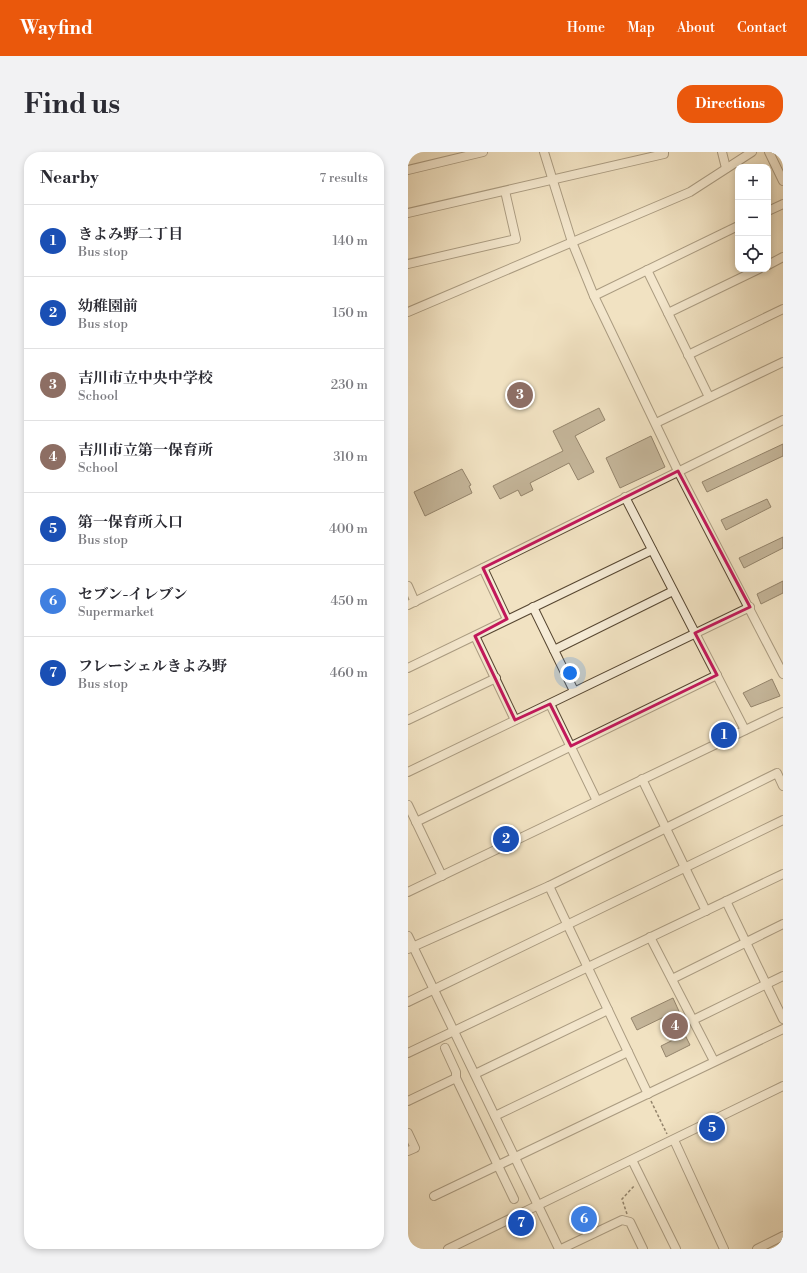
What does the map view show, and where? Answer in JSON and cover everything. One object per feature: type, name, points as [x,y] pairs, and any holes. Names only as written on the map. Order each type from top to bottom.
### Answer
[{"type":"street","points":[[408,170],[483,152]]},
{"type":"street","points":[[544,152],[572,242],[594,296],[678,470],[750,607],[783,674]]},
{"type":"street","points":[[408,213],[664,154],[664,152]]},
{"type":"street","points":[[722,152],[726,168]]},
{"type":"street","points":[[408,312],[690,192],[752,152]]},
{"type":"street","points":[[769,152],[783,181]]},
{"type":"street","points":[[408,264],[516,238],[505,191]]},
{"type":"street","points":[[771,210],[783,204]]},
{"type":"street","points":[[594,296],[735,227]]},
{"type":"street","points":[[771,263],[783,257]]},
{"type":"street","points":[[647,270],[709,397]]},
{"type":"street","points":[[668,313],[753,272]]},
{"type":"street","points":[[688,355],[783,309]]},
{"type":"street","points":[[656,423],[783,362]]},
{"type":"street","points":[[408,586],[412,603],[678,470],[783,420]]},
{"type":"street","points":[[625,497],[744,730]]},
{"type":"street","points":[[408,668],[652,550]]},
{"type":"street","points":[[483,568],[508,619]]},
{"type":"street","points":[[554,650],[674,591]]},
{"type":"street","points":[[533,607],[574,692]]},
{"type":"street","points":[[408,772],[750,607]]},
{"type":"street","points":[[475,636],[515,720]]},
{"type":"street","points":[[416,822],[717,675]]},
{"type":"street","points":[[408,720],[496,678]]},
{"type":"street","points":[[550,704],[597,801]]},
{"type":"street","points":[[408,892],[783,712]]},
{"type":"street","points":[[410,948],[549,886],[777,773],[783,786]]},
{"type":"street","points":[[642,779],[706,911]]},
{"type":"street","points":[[408,805],[442,876]]},
{"type":"street","points":[[408,1002],[568,926],[783,820]]},
{"type":"street","points":[[408,1053],[783,874]]},
{"type":"street","points":[[549,886],[648,1094]]},
{"type":"street","points":[[726,901],[783,1018]]},
{"type":"street","points":[[672,979],[783,924]]},
{"type":"street","points":[[408,936],[410,948],[434,989],[453,1031],[560,1249],[622,1220],[630,1222],[643,1249]]},
{"type":"street","points":[[650,937],[714,1061]]},
{"type":"street","points":[[693,1020],[783,976]]},
{"type":"street","points":[[475,1074],[608,1010]]},
{"type":"street","points":[[434,1196],[783,1029]]},
{"type":"street","points":[[445,1048],[456,1072],[456,1078],[514,1199]]},
{"type":"street","points":[[495,1116],[628,1052]]},
{"type":"street","points":[[408,1101],[456,1078]]},
{"type":"street","points":[[448,1249],[632,1160],[670,1137],[783,1086]]},
{"type":"street","points":[[408,1133],[415,1148],[408,1151]]},
{"type":"street","points":[[670,1137],[724,1249]]},
{"type":"street","points":[[632,1160],[676,1249]]},
{"type":"street","points":[[757,1249],[783,1236]]},
{"type":"path","points":[[648,1094],[670,1137]]},
{"type":"path","points":[[626,1220],[627,1213],[623,1202],[623,1196],[637,1184]]},
{"type":"highlighted area","points":[[678,471],[750,607],[695,633],[717,675],[571,746],[550,704],[515,720],[475,636],[507,619],[483,568]]},
{"type":"building","points":[[599,408],[605,420],[575,436],[594,472],[578,480],[569,463],[530,483],[533,490],[521,496],[518,490],[500,499],[493,486],[563,451],[553,431]]},
{"type":"building","points":[[651,436],[665,467],[620,488],[606,458]]},
{"type":"building","points":[[783,444],[783,456],[707,492],[702,482]]},
{"type":"building","points":[[462,469],[471,485],[469,486],[472,493],[425,516],[414,492]]},
{"type":"building","points":[[767,499],[771,507],[726,530],[721,520]]},
{"type":"building","points":[[783,537],[783,548],[744,568],[739,558]]},
{"type":"building","points":[[783,581],[783,593],[761,604],[757,594]]},
{"type":"building","points":[[772,679],[780,696],[751,707],[743,693]]},
{"type":"building","points":[[673,998],[686,1027],[682,1029],[690,1045],[666,1057],[661,1046],[675,1039],[671,1031],[673,1030],[666,1016],[637,1030],[631,1018]]},
{"type":"building","points":[[589,1211],[594,1222],[577,1230],[572,1220]]},
{"type":"place","name":"吉川市立中央中学校","points":[[520,395]]},
{"type":"place","name":"きよみ野二丁目","points":[[724,735]]},
{"type":"place","name":"幼稚園前","points":[[506,839]]},
{"type":"place","name":"吉川市立第一保育所","points":[[675,1026]]},
{"type":"place","name":"第一保育所入口","points":[[712,1128]]},
{"type":"place","name":"セブン-イレブン","points":[[584,1219]]},
{"type":"place","name":"フレーシェルきよみ野","points":[[521,1223]]}]
